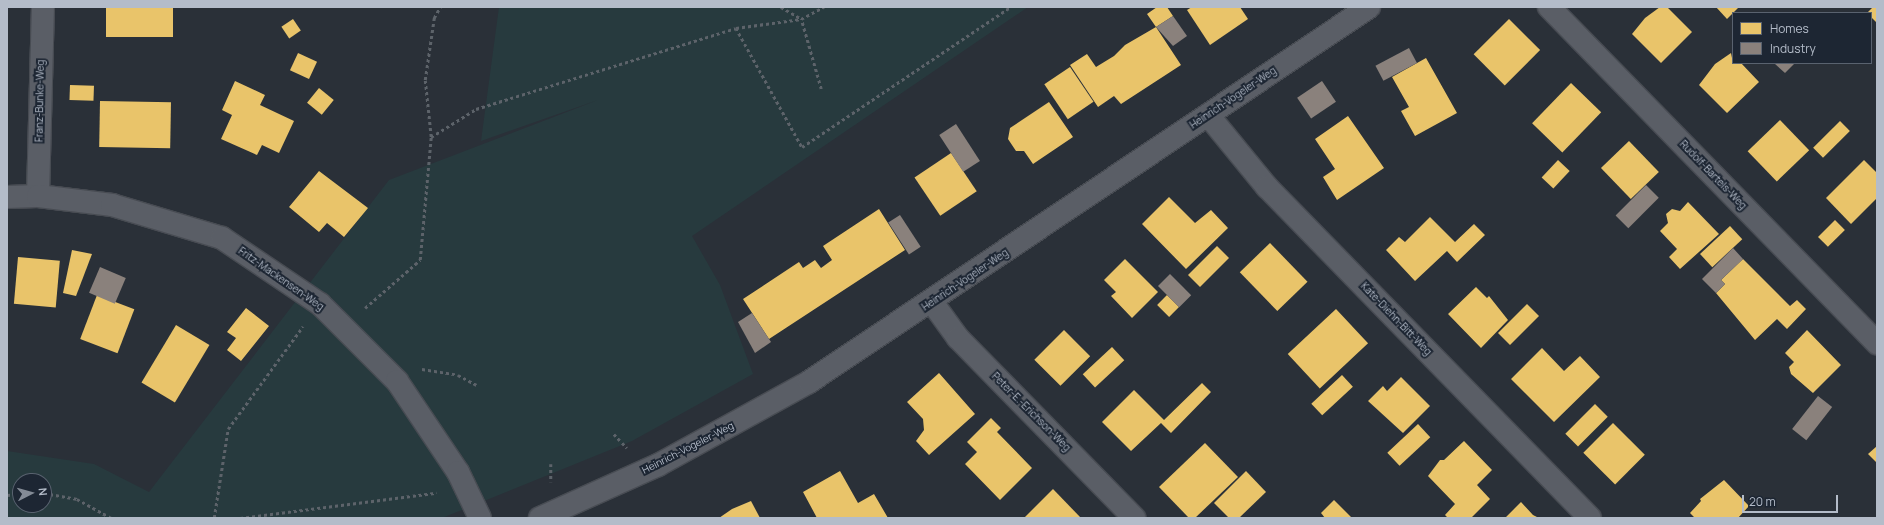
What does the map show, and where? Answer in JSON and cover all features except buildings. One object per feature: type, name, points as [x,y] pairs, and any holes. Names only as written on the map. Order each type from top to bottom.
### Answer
[{"type":"street","name":"Franz-Bunke-Weg","points":[[38,196],[43,7]]},
{"type":"street","name":"Heinrich-Vogeler-Weg","points":[[540,518],[734,426],[809,382],[932,302],[1369,7]]},
{"type":"street","name":"Rudolf-Bartels-Weg","points":[[1549,7],[1877,343]]},
{"type":"street","name":"Kate-Diehn-Bitt-Weg","points":[[1208,115],[1268,187],[1590,518]]},
{"type":"street","name":"Fritz-Mackensen-Weg","points":[[7,197],[38,196],[112,205],[222,238],[320,304],[397,381],[425,418],[480,518]]},
{"type":"street","name":"Peter-E.-Erichson-Weg","points":[[932,302],[958,338],[1134,518]]},
{"type":"path","points":[[343,327],[420,260],[430,137],[425,80],[434,18],[440,7]]},
{"type":"path","points":[[472,7],[492,7]]},
{"type":"path","points":[[601,7],[625,7]]},
{"type":"path","points":[[781,7],[801,19],[821,89]]},
{"type":"path","points":[[430,137],[476,109],[736,28],[801,19],[824,7]]},
{"type":"path","points":[[736,28],[802,147],[1010,7]]},
{"type":"path","points":[[214,518],[228,429],[320,304]]},
{"type":"path","points":[[414,370],[434,368],[458,374],[477,385]]},
{"type":"path","points":[[614,434],[627,449]]},
{"type":"path","points":[[551,464],[551,482]]},
{"type":"path","points":[[240,518],[441,492]]},
{"type":"path","points":[[52,494],[77,498],[111,518]]},
{"type":"green space","points":[[499,7],[1028,7],[692,236],[720,285],[753,374],[632,441],[442,518],[7,518],[7,451],[94,464],[149,492],[389,180],[598,100],[481,141]]}]
